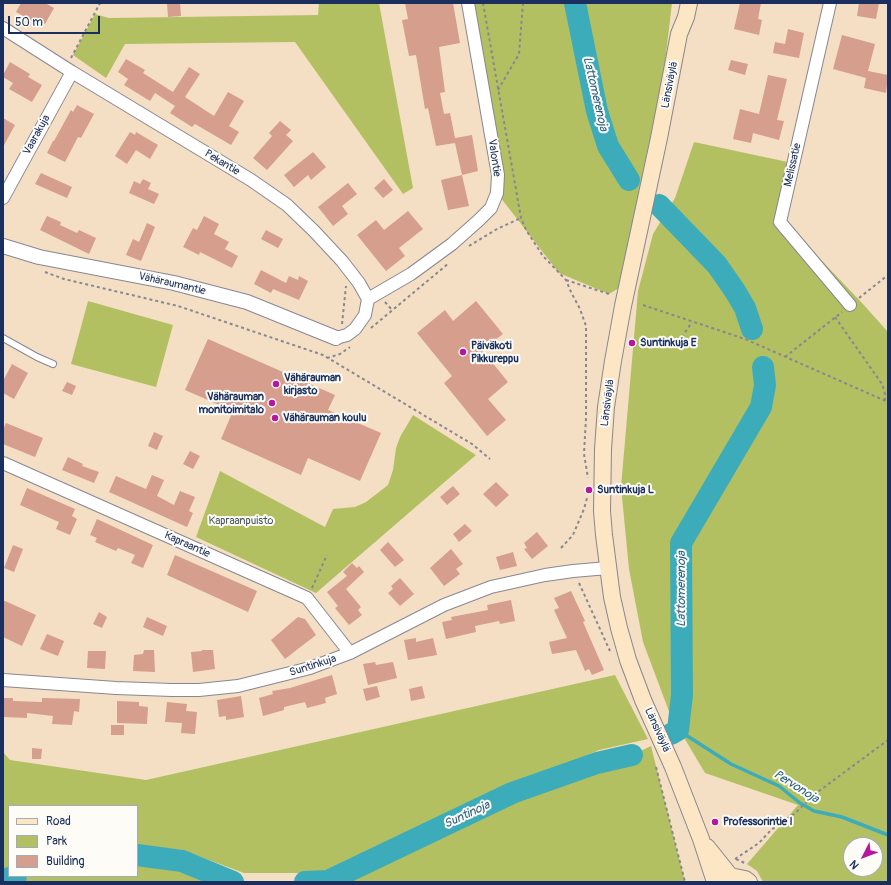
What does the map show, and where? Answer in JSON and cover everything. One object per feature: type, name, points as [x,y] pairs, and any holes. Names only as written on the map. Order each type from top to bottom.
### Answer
[{"type":"main road","name":"Länsiväylä","points":[[678,3],[677,11],[679,34]]},
{"type":"main road","name":"Länsiväylä","points":[[689,3],[686,17],[679,34],[659,138],[623,306],[610,381],[603,449],[603,517],[608,568],[619,628],[628,660],[643,700],[673,767],[701,839],[721,880]]},
{"type":"main road","points":[[721,880],[745,879],[749,882]]},
{"type":"street","name":"Valontie","points":[[368,299],[411,274],[458,239],[480,220],[491,208],[497,194],[498,175],[468,3]]},
{"type":"street","name":"Melissatie","points":[[830,3],[780,222],[850,305]]},
{"type":"street","name":"Pekantie","points":[[3,28],[69,70],[251,180],[288,205],[342,261],[359,283],[368,299]]},
{"type":"street","name":"Vaarakuja","points":[[3,198],[69,70]]},
{"type":"street","name":"Vähäraumantie","points":[[3,246],[39,257],[174,283],[247,302],[339,334]]},
{"type":"street","points":[[339,334],[347,335],[356,328],[365,315],[368,299]]},
{"type":"street","name":"Kapraantie","points":[[3,463],[307,598],[350,654]]},
{"type":"street","name":"Suntinkuja","points":[[3,680],[116,688],[199,690],[238,686],[310,668],[350,654],[444,605],[491,587],[545,575],[608,568]]},
{"type":"lane","points":[[3,338],[52,364]]},
{"type":"path","points":[[69,70],[100,3]]},
{"type":"path","points":[[484,3],[521,218],[526,230],[543,256],[566,280],[580,309],[586,326],[586,418],[584,454],[588,483]]},
{"type":"path","points":[[487,110],[519,54],[523,3]]},
{"type":"path","points":[[466,248],[497,229],[521,218]]},
{"type":"path","points":[[377,322],[449,262]]},
{"type":"path","points":[[43,272],[64,280],[178,306],[323,355],[472,444],[490,459]]},
{"type":"path","points":[[784,357],[888,275]]},
{"type":"path","points":[[566,280],[609,294]]},
{"type":"path","points":[[339,334],[347,282]]},
{"type":"path","points":[[643,305],[744,339],[888,402]]},
{"type":"path","points":[[835,317],[882,384],[885,400]]},
{"type":"path","points":[[632,343],[654,347],[671,347],[680,340],[692,322]]},
{"type":"path","points":[[561,548],[573,535],[584,510],[588,496]]},
{"type":"path","points":[[307,598],[327,555]]},
{"type":"path","points":[[735,859],[759,843],[771,830],[794,814],[819,791],[888,740]]},
{"type":"path","points":[[655,761],[685,882]]},
{"type":"green space","points":[[319,3],[379,3],[413,188],[403,194],[295,42],[125,44],[106,78],[73,55],[95,14],[109,18],[318,15]]},
{"type":"green space","points":[[467,3],[672,3],[664,71],[619,288],[609,294],[559,273],[497,193]]},
{"type":"green space","points":[[694,142],[797,164],[783,220],[888,332],[888,882],[763,882],[757,871],[747,864],[798,805],[705,773],[670,714],[643,642],[629,569],[621,487],[638,291],[653,234],[675,198]]},
{"type":"green space","points":[[88,301],[173,325],[156,387],[71,364]]},
{"type":"green space","name":"Kapraanpuisto","points":[[413,415],[476,455],[316,593],[196,537],[220,471],[325,527],[333,509],[355,507],[366,502],[388,485],[393,470],[396,448],[400,437]]},
{"type":"green space","points":[[615,675],[648,739],[599,750],[325,873],[244,873],[182,850],[138,845],[138,805],[8,805],[8,871],[3,874],[3,752],[10,760],[146,780]]},
{"type":"green space","points":[[651,746],[685,882],[305,882],[328,881],[512,793],[597,763],[632,755]]},
{"type":"green space","points":[[138,855],[182,861],[233,882],[17,882],[28,877],[138,877]]},
{"type":"building","points":[[21,3],[45,3],[54,8],[45,24],[36,19],[34,22],[16,12]]},
{"type":"building","points":[[167,3],[180,3],[181,16],[168,17]]},
{"type":"building","points":[[405,3],[453,3],[460,43],[439,47],[445,92],[440,93],[444,114],[450,113],[455,138],[472,135],[478,171],[462,175],[455,143],[436,146],[428,108],[425,109],[416,55],[409,56],[402,20],[408,19]]},
{"type":"building","points":[[740,3],[761,3],[758,19],[762,20],[759,35],[734,29]]},
{"type":"building","points":[[859,3],[879,3],[876,19],[857,16]]},
{"type":"building","points":[[788,29],[804,33],[799,58],[773,53],[775,42],[785,44]]},
{"type":"building","points":[[842,35],[875,44],[868,71],[888,75],[886,93],[864,88],[866,78],[833,69]]},
{"type":"building","points":[[126,59],[145,70],[143,73],[173,92],[189,67],[200,74],[185,97],[214,116],[228,92],[244,101],[229,126],[239,132],[231,145],[195,124],[192,127],[170,113],[175,106],[155,93],[150,101],[124,85],[128,79],[118,72]]},
{"type":"building","points":[[731,60],[748,64],[745,75],[728,70]]},
{"type":"building","points":[[10,62],[30,74],[28,77],[42,85],[32,102],[9,89],[13,83],[3,77],[3,75]]},
{"type":"building","points":[[768,75],[787,79],[777,120],[784,121],[779,140],[753,133],[751,143],[733,139],[740,109],[759,114]]},
{"type":"building","points":[[77,105],[94,114],[81,138],[78,137],[65,162],[47,153],[71,110],[73,112]]},
{"type":"building","points":[[3,118],[15,125],[3,147]]},
{"type":"building","points":[[280,121],[291,130],[286,135],[293,141],[267,170],[253,158],[272,136],[269,133]]},
{"type":"building","points":[[130,132],[135,135],[136,132],[158,145],[150,159],[136,150],[127,164],[115,156]]},
{"type":"building","points":[[313,152],[326,167],[311,180],[308,175],[294,187],[284,175]]},
{"type":"building","points":[[41,173],[72,187],[67,198],[35,184]]},
{"type":"building","points":[[462,175],[469,206],[448,210],[441,180]]},
{"type":"building","points":[[143,179],[151,183],[148,189],[159,194],[154,204],[129,193],[134,181],[140,184]]},
{"type":"building","points":[[384,179],[393,190],[383,198],[374,188]]},
{"type":"building","points":[[348,183],[357,194],[342,206],[348,214],[333,226],[318,207]]},
{"type":"building","points":[[408,211],[423,229],[399,248],[405,256],[386,271],[357,235],[376,220],[384,230]]},
{"type":"building","points":[[47,216],[61,222],[60,225],[77,233],[79,230],[96,238],[89,254],[40,230]]},
{"type":"building","points":[[204,216],[219,224],[214,234],[229,242],[225,249],[238,256],[232,268],[200,252],[199,255],[183,247],[193,228],[197,230]]},
{"type":"building","points":[[147,223],[155,227],[141,261],[126,255],[133,239],[139,242]]},
{"type":"building","points":[[266,230],[283,239],[278,248],[261,239]]},
{"type":"building","points":[[261,270],[286,283],[289,276],[298,280],[299,276],[308,281],[299,300],[273,289],[271,293],[254,284]]},
{"type":"building","name":"Päiväkoti Pikkureppu","points":[[476,301],[503,334],[482,350],[508,382],[488,399],[506,420],[487,436],[444,383],[452,376],[417,333],[445,310],[453,321]]},
{"type":"building","name":"Vähärauman monitoimitalo","points":[[208,339],[335,395],[328,410],[381,433],[360,481],[308,458],[301,475],[221,439],[233,411],[185,390]]},
{"type":"building","points":[[12,364],[28,373],[14,399],[3,393],[3,381]]},
{"type":"building","points":[[67,382],[76,386],[72,395],[62,391]]},
{"type":"building","points":[[6,423],[43,438],[35,457],[3,444],[3,430]]},
{"type":"building","points":[[154,432],[163,436],[157,450],[148,446]]},
{"type":"building","points":[[190,451],[200,456],[193,469],[183,464]]},
{"type":"building","points":[[68,457],[83,464],[82,466],[99,472],[94,483],[62,470]]},
{"type":"building","points":[[152,475],[164,480],[157,496],[174,505],[180,491],[195,497],[189,511],[193,513],[187,527],[109,492],[116,476],[146,489]]},
{"type":"building","points":[[496,482],[509,495],[496,507],[483,494]]},
{"type":"building","points":[[453,486],[460,494],[447,505],[440,497]]},
{"type":"building","points":[[27,488],[75,509],[72,516],[77,519],[70,535],[56,529],[59,522],[20,505]]},
{"type":"building","points":[[97,519],[153,545],[143,568],[131,563],[135,555],[118,548],[116,551],[95,542],[97,538],[90,535]]},
{"type":"building","points":[[465,524],[472,531],[459,542],[453,534]]},
{"type":"building","points":[[537,532],[548,546],[532,559],[524,549],[527,548],[524,543]]},
{"type":"building","points":[[388,542],[404,560],[395,567],[380,550]]},
{"type":"building","points":[[13,545],[23,549],[14,572],[4,568]]},
{"type":"building","points":[[451,549],[463,564],[456,569],[460,574],[444,586],[430,568]]},
{"type":"building","points":[[513,552],[517,566],[500,570],[496,557]]},
{"type":"building","points":[[175,555],[257,591],[248,612],[167,575]]},
{"type":"building","points":[[352,563],[357,568],[359,566],[364,572],[346,589],[361,607],[358,610],[362,615],[349,625],[335,608],[338,606],[327,592],[347,576],[343,572]]},
{"type":"building","points":[[400,578],[414,594],[400,606],[388,593],[393,589],[391,586]]},
{"type":"building","points":[[571,591],[585,621],[583,622],[604,670],[592,675],[589,669],[585,671],[576,650],[552,654],[549,642],[567,638],[554,610],[559,608],[554,598]]},
{"type":"building","points":[[3,600],[36,615],[22,646],[3,637]]},
{"type":"building","points":[[511,600],[515,621],[500,624],[499,621],[475,626],[476,632],[446,639],[442,622],[452,620],[451,617],[488,610],[487,605]]},
{"type":"building","points":[[99,612],[107,617],[102,628],[93,624]]},
{"type":"building","points":[[147,617],[167,626],[163,636],[143,627]]},
{"type":"building","points":[[298,617],[305,619],[316,635],[285,659],[271,640]]},
{"type":"building","points":[[47,634],[64,641],[58,656],[40,649]]},
{"type":"building","points":[[416,638],[416,642],[433,638],[437,655],[408,660],[404,640]]},
{"type":"building","points":[[144,650],[154,650],[155,672],[133,671],[134,655],[143,654]]},
{"type":"building","points":[[213,650],[215,669],[193,672],[191,652]]},
{"type":"building","points":[[88,651],[106,651],[105,669],[87,668]]},
{"type":"building","points":[[375,662],[376,665],[393,662],[397,678],[368,685],[363,664]]},
{"type":"building","points":[[332,675],[337,694],[325,698],[326,703],[307,708],[305,702],[284,707],[284,710],[263,716],[259,698],[273,694],[272,691],[290,688]]},
{"type":"building","points":[[377,686],[380,697],[366,701],[363,689]]},
{"type":"building","points":[[422,686],[425,698],[411,701],[409,689]]},
{"type":"building","points":[[241,696],[244,717],[226,720],[226,716],[219,717],[217,700]]},
{"type":"building","points":[[3,698],[13,698],[13,701],[42,702],[42,698],[80,699],[79,712],[74,711],[72,725],[52,724],[53,716],[27,713],[27,718],[3,717]]},
{"type":"building","points":[[117,701],[139,702],[139,706],[148,707],[147,724],[117,723]]},
{"type":"building","points":[[167,702],[187,704],[186,711],[197,712],[195,734],[181,733],[182,723],[165,722]]},
{"type":"building","points":[[111,725],[124,725],[124,735],[111,735]]},
{"type":"building","points":[[32,748],[42,749],[41,759],[32,759]]},
{"type":"waterway","name":"Lattomerenoja","points":[[575,3],[597,111],[608,146],[629,180]]},
{"type":"waterway","name":"Lattomerenoja","points":[[659,205],[717,265],[745,308],[752,329]]},
{"type":"waterway","name":"Lattomerenoja","points":[[671,734],[678,730],[682,695],[681,543],[761,407],[765,385],[763,367]]},
{"type":"waterway","name":"Pervonoja","points":[[678,730],[731,764],[779,786],[800,803],[814,811],[842,817],[888,835]]},
{"type":"waterway","name":"Suntinoja","points":[[305,882],[328,881],[512,793],[597,763],[632,755]]},
{"type":"waterway","name":"Suntinoja","points":[[138,855],[182,861],[233,882]]},
{"type":"waterway","name":"Suntinoja","points":[[3,880],[13,877]]},
{"type":"place","name":"Suntinkuja E","points":[[632,343]]},
{"type":"place","name":"Päiväkoti Pikkureppu","points":[[463,352]]},
{"type":"place","name":"Vähärauman kirjasto","points":[[276,384]]},
{"type":"place","name":"Vähärauman monitoimitalo","points":[[272,403]]},
{"type":"place","name":"Vähärauman koulu","points":[[275,418]]},
{"type":"place","name":"Suntinkuja L","points":[[589,490]]},
{"type":"place","name":"Professorintie I","points":[[715,822]]}]
